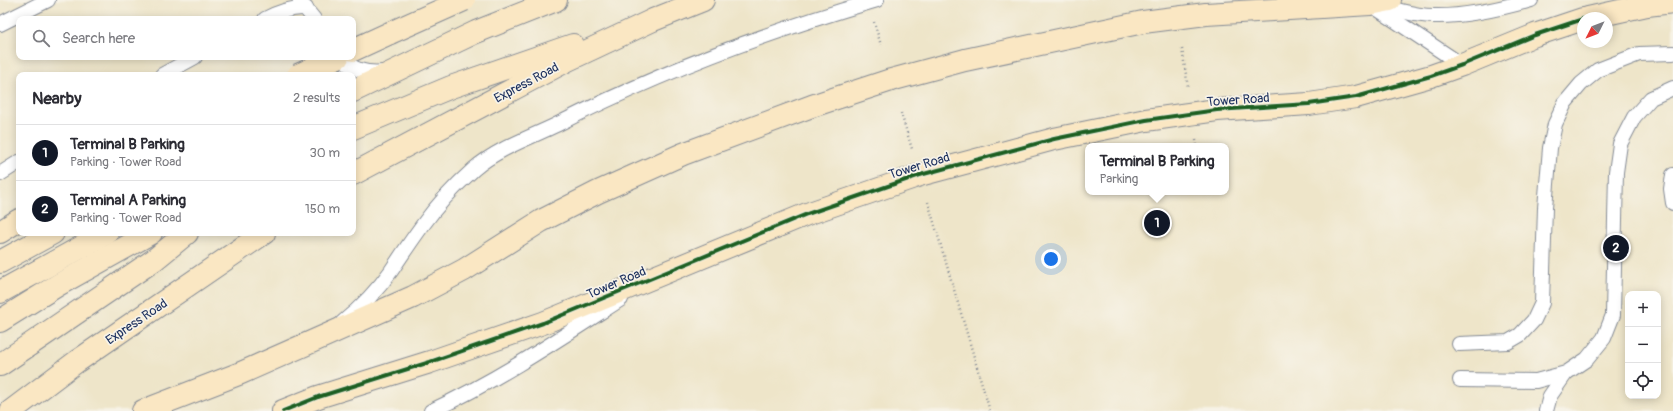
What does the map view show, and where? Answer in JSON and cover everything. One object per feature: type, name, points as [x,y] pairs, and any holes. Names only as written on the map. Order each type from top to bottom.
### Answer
[{"type":"street","points":[[356,53],[464,0]]},
{"type":"street","points":[[356,90],[476,32],[556,0]]},
{"type":"street","points":[[362,124],[451,87],[699,1]]},
{"type":"street","name":"Express Road","points":[[356,172],[568,60],[646,23],[699,1]]},
{"type":"street","points":[[142,411],[234,376],[439,284],[541,221],[683,154],[768,122],[891,80],[1013,49],[1102,30],[1169,18],[1375,1]]},
{"type":"street","points":[[1613,12],[1629,8],[1673,2]]},
{"type":"street","name":"Tower Road","points":[[283,411],[325,394],[424,364],[543,323],[807,214],[895,183],[964,162],[1054,139],[1146,120],[1217,110],[1309,104],[1356,97],[1431,76],[1535,35],[1577,21]]},
{"type":"street","points":[[306,72],[339,60]]},
{"type":"street","points":[[0,232],[16,222]]},
{"type":"street","points":[[0,262],[48,236]]},
{"type":"street","points":[[0,292],[102,236]]},
{"type":"street","points":[[0,321],[146,236]]},
{"type":"street","points":[[0,365],[154,260],[183,236]]},
{"type":"street","name":"Express Road","points":[[11,411],[76,362],[260,236]]},
{"type":"lane","points":[[0,24],[48,0]]},
{"type":"lane","points":[[326,336],[372,295],[390,273],[432,213],[458,184],[487,159],[579,113],[665,74],[797,26],[877,0]]},
{"type":"lane","points":[[1375,1],[1432,16],[1456,15],[1532,0]]},
{"type":"lane","points":[[1375,1],[1462,65]]},
{"type":"lane","points":[[272,16],[290,9],[306,9]]},
{"type":"lane","points":[[1459,344],[1508,342],[1520,335],[1534,320],[1542,303],[1545,208],[1550,148],[1555,124],[1565,103],[1580,84],[1598,70],[1639,54],[1673,53]]},
{"type":"lane","points":[[168,72],[190,60]]},
{"type":"lane","points":[[320,72],[322,60]]},
{"type":"lane","points":[[348,60],[367,72],[392,72]]},
{"type":"lane","points":[[1460,380],[1536,381],[1566,373],[1587,359],[1604,338],[1613,315],[1616,172],[1620,144],[1634,117],[1650,98],[1673,88]]},
{"type":"lane","points":[[0,174],[16,164]]},
{"type":"lane","points":[[1673,174],[1671,189],[1673,203]]},
{"type":"lane","points":[[431,411],[468,393],[516,366],[660,274]]},
{"type":"lane","points":[[1546,411],[1550,396],[1566,373]]},
{"type":"path","points":[[873,18],[881,45]]},
{"type":"path","points":[[1182,49],[1188,87]]},
{"type":"path","points":[[901,113],[912,149]]},
{"type":"path","points":[[928,202],[990,411]]},
{"type":"cycle path","points":[[283,411],[318,397],[430,362],[543,323],[807,214],[920,175],[1054,139],[1146,120],[1217,110],[1309,104],[1356,97],[1431,76],[1535,35],[1577,21]]},
{"type":"place","name":"Terminal B Parking","points":[[1157,223]]},
{"type":"place","name":"Terminal A Parking","points":[[1616,248]]}]
